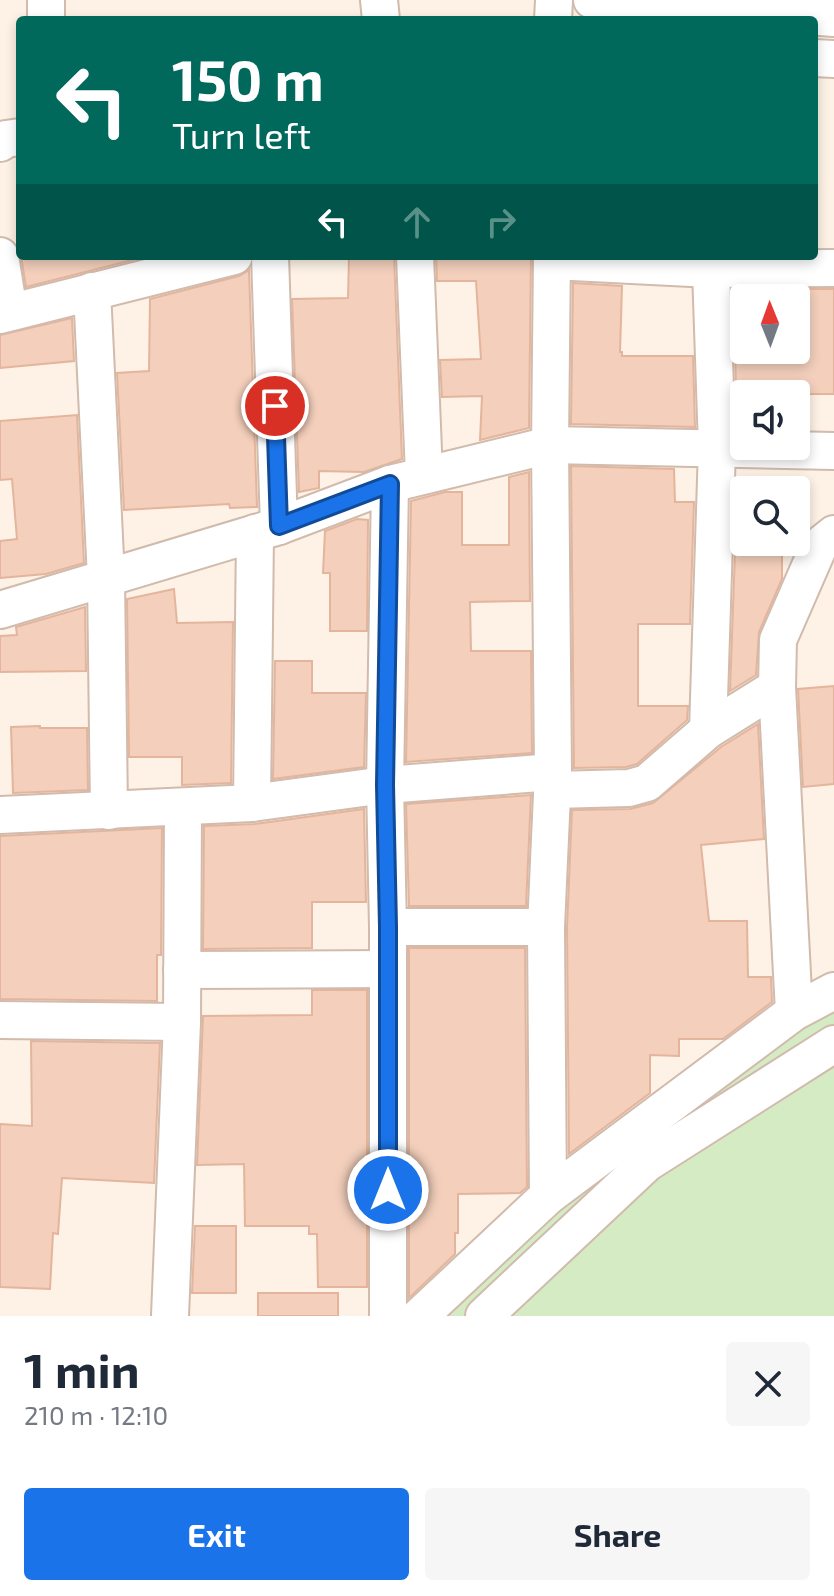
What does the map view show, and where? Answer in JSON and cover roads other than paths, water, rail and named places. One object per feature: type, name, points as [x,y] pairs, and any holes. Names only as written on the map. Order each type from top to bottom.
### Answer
[{"type":"street","points":[[592,0],[694,14],[764,16]]},
{"type":"street","points":[[0,256],[4,313],[218,260]]},
{"type":"street","points":[[252,803],[267,530],[270,260]]},
{"type":"street","points":[[388,1316],[385,785],[407,480],[415,260]]},
{"type":"street","points":[[548,1196],[546,927],[553,781],[552,260]]},
{"type":"street","points":[[581,260],[711,269],[834,268]]},
{"type":"street","points":[[708,730],[717,448],[711,269]]},
{"type":"street","points":[[92,291],[106,578],[109,811]]},
{"type":"street","points":[[0,610],[267,530],[407,480],[550,445],[834,451]]},
{"type":"street","points":[[794,1012],[777,687],[778,640],[819,546],[834,534]]},
{"type":"street","points":[[0,815],[252,803],[385,785],[553,781],[629,788],[647,783],[708,730],[777,687]]},
{"type":"street","points":[[170,1316],[182,1022],[183,807]]},
{"type":"street","points":[[388,927],[546,927]]},
{"type":"street","points":[[182,970],[388,969]]},
{"type":"street","points":[[420,1316],[548,1196],[794,1012],[834,991]]},
{"type":"street","points":[[0,1020],[182,1022]]},
{"type":"street","points":[[484,1316],[647,1163],[834,1044]]}]
